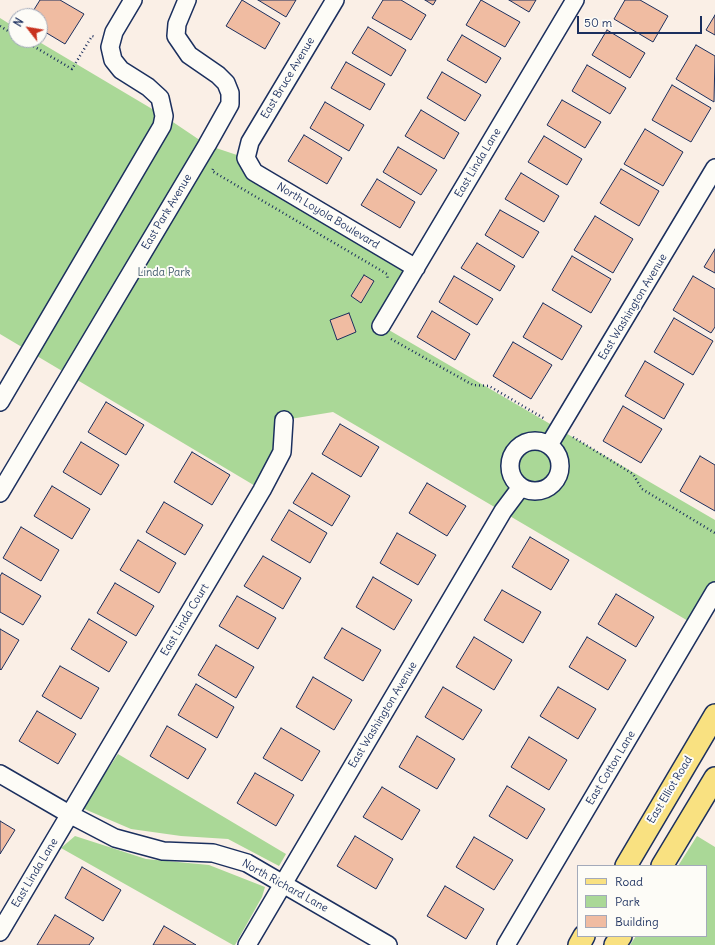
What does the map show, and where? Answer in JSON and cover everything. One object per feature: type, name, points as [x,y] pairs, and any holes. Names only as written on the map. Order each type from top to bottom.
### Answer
[{"type":"main road","name":"East Elliot Road","points":[[627,865],[715,715]]},
{"type":"main road","points":[[663,865],[715,778]]},
{"type":"street","points":[[0,402],[162,126],[164,116],[160,98],[148,87],[121,70],[113,60],[111,43],[114,32],[133,0]]},
{"type":"street","name":"East Park Avenue","points":[[0,492],[230,104],[230,93],[226,83],[218,74],[189,55],[176,36],[178,24],[187,0]]},
{"type":"street","name":"East Bruce Avenue","points":[[246,158],[250,142],[335,0]]},
{"type":"street","name":"East Linda Lane","points":[[386,332],[416,268],[575,0]]},
{"type":"street","name":"North Loyola Boulevard","points":[[246,158],[254,172],[416,268]]},
{"type":"street","name":"East Washington Avenue","points":[[549,446],[715,168]]},
{"type":"street","name":"East Linda Court","points":[[70,814],[262,490],[282,452],[284,420]]},
{"type":"street","points":[[536,441],[549,446],[555,452],[560,465],[559,473],[555,481],[550,486],[541,490],[533,491],[521,487],[514,480],[510,471],[513,455],[519,447],[527,442],[536,441]]},
{"type":"street","name":"East Washington Avenue","points":[[247,945],[503,511],[521,487]]},
{"type":"street","name":"East Cotton Lane","points":[[506,945],[715,591]]},
{"type":"street","name":"North Richard Lane","points":[[0,774],[115,838],[163,851],[213,853],[247,863],[284,883],[388,945]]},
{"type":"street","name":"East Linda Lane","points":[[0,932],[70,814]]},
{"type":"path","points":[[37,48],[72,69],[92,36],[111,43]]},
{"type":"path","points":[[216,165],[212,171],[387,274],[388,281]]},
{"type":"path","points":[[386,332],[473,385],[489,386],[561,428],[576,440],[633,474],[642,489],[715,533]]},
{"type":"green space","name":"Linda Park","points":[[0,18],[8,23],[8,48],[48,47],[164,116],[207,145],[246,158],[416,268],[382,326],[715,520],[715,591],[695,625],[333,412],[284,420],[262,490],[0,334]]},
{"type":"green space","points":[[118,754],[286,854],[279,866],[228,839],[181,836],[131,829],[82,808]]},
{"type":"green space","points":[[75,836],[146,859],[209,865],[265,887],[262,897],[235,945],[233,945],[61,848]]},
{"type":"green space","points":[[697,836],[715,847],[715,945],[630,945],[635,937],[707,937],[707,865],[679,865]]},
{"type":"building","points":[[40,0],[60,0],[84,14],[65,44],[48,34],[48,8],[35,8]]},
{"type":"building","points":[[242,0],[280,23],[265,49],[226,26]]},
{"type":"building","points":[[258,0],[296,0],[286,17]]},
{"type":"building","points":[[383,0],[401,0],[426,15],[411,40],[372,18]]},
{"type":"building","points":[[425,0],[436,0],[433,5]]},
{"type":"building","points":[[481,0],[520,22],[505,47],[466,25]]},
{"type":"building","points":[[509,0],[536,0],[529,12]]},
{"type":"building","points":[[625,0],[640,0],[668,16],[653,42],[614,19]]},
{"type":"building","points":[[715,15],[715,35],[706,30]]},
{"type":"building","points":[[368,27],[406,50],[391,76],[352,53]]},
{"type":"building","points":[[607,30],[645,53],[630,78],[592,55]]},
{"type":"building","points":[[462,35],[501,58],[486,83],[447,60]]},
{"type":"building","points":[[696,45],[715,56],[714,102],[676,79]]},
{"type":"building","points":[[346,62],[385,84],[370,110],[331,88]]},
{"type":"building","points":[[587,65],[626,88],[610,114],[572,91]]},
{"type":"building","points":[[442,72],[481,95],[465,121],[427,98]]},
{"type":"building","points":[[672,85],[711,108],[691,142],[652,120]]},
{"type":"building","points":[[562,100],[601,122],[585,148],[547,125]]},
{"type":"building","points":[[325,102],[364,125],[349,151],[310,128]]},
{"type":"building","points":[[421,110],[459,133],[444,159],[405,136]]},
{"type":"building","points":[[645,129],[683,152],[663,186],[624,164]]},
{"type":"building","points":[[304,135],[342,158],[327,184],[288,161]]},
{"type":"building","points":[[544,136],[582,159],[567,185],[528,162]]},
{"type":"building","points":[[398,147],[437,170],[421,195],[383,172]]},
{"type":"building","points":[[621,169],[659,191],[639,226],[600,203]]},
{"type":"building","points":[[521,173],[559,196],[544,222],[505,199]]},
{"type":"building","points":[[377,179],[415,202],[400,228],[361,205]]},
{"type":"building","points":[[500,210],[539,232],[523,258],[485,235]]},
{"type":"building","points":[[595,216],[633,239],[613,273],[574,250]]},
{"type":"building","points":[[477,243],[515,266],[500,291],[461,268]]},
{"type":"building","points":[[715,249],[715,273],[704,267]]},
{"type":"building","points":[[572,256],[611,279],[591,313],[552,290]]},
{"type":"building","points":[[364,275],[374,281],[361,303],[351,296]]},
{"type":"building","points":[[454,276],[493,299],[477,325],[439,302]]},
{"type":"building","points":[[693,276],[715,289],[715,327],[711,333],[673,310]]},
{"type":"building","points":[[543,303],[582,326],[562,360],[523,337]]},
{"type":"building","points":[[432,311],[470,334],[455,360],[417,337]]},
{"type":"building","points":[[349,313],[356,332],[337,340],[330,320]]},
{"type":"building","points":[[674,318],[713,341],[693,375],[654,352]]},
{"type":"building","points":[[513,342],[552,365],[531,399],[493,376]]},
{"type":"building","points":[[645,361],[684,384],[664,419],[625,396]]},
{"type":"building","points":[[106,402],[144,425],[126,455],[88,432]]},
{"type":"building","points":[[623,406],[662,429],[641,463],[603,441]]},
{"type":"building","points":[[340,424],[379,447],[361,477],[322,454]]},
{"type":"building","points":[[81,442],[119,465],[101,495],[63,472]]},
{"type":"building","points":[[192,452],[230,475],[212,505],[174,482]]},
{"type":"building","points":[[700,456],[715,465],[715,511],[680,491]]},
{"type":"building","points":[[312,473],[350,496],[332,526],[293,503]]},
{"type":"building","points":[[427,483],[466,506],[447,536],[409,513]]},
{"type":"building","points":[[52,486],[90,509],[72,539],[34,516]]},
{"type":"building","points":[[164,502],[203,525],[185,555],[146,532]]},
{"type":"building","points":[[289,510],[327,533],[310,563],[271,540]]},
{"type":"building","points":[[21,527],[59,550],[41,581],[3,558]]},
{"type":"building","points":[[397,533],[436,555],[418,585],[380,563]]},
{"type":"building","points":[[530,537],[569,560],[551,590],[512,567]]},
{"type":"building","points":[[138,540],[176,563],[159,593],[120,570]]},
{"type":"building","points":[[263,556],[301,578],[283,609],[244,586]]},
{"type":"building","points":[[2,573],[41,596],[23,625],[0,612],[0,576]]},
{"type":"building","points":[[373,577],[412,600],[394,630],[356,607]]},
{"type":"building","points":[[115,583],[154,606],[136,636],[97,613]]},
{"type":"building","points":[[502,590],[541,612],[523,643],[484,620]]},
{"type":"building","points":[[616,594],[654,617],[636,647],[598,624]]},
{"type":"building","points":[[237,596],[276,618],[258,649],[219,626]]},
{"type":"building","points":[[89,619],[127,642],[109,672],[71,649]]},
{"type":"building","points":[[342,628],[381,650],[363,681],[324,658]]},
{"type":"building","points":[[0,629],[19,640],[1,670],[0,669]]},
{"type":"building","points":[[474,637],[512,660],[494,690],[456,667]]},
{"type":"building","points":[[587,637],[626,660],[608,690],[569,667]]},
{"type":"building","points":[[216,645],[254,667],[236,698],[198,675]]},
{"type":"building","points":[[60,666],[99,688],[81,719],[42,696]]},
{"type":"building","points":[[313,677],[352,700],[334,730],[296,707]]},
{"type":"building","points":[[196,684],[234,707],[217,738],[178,715]]},
{"type":"building","points":[[443,687],[482,710],[463,740],[425,717]]},
{"type":"building","points":[[558,687],[596,709],[578,739],[540,716]]},
{"type":"building","points":[[37,711],[76,734],[58,764],[19,741]]},
{"type":"building","points":[[167,726],[206,749],[188,779],[150,756]]},
{"type":"building","points":[[281,728],[320,751],[302,781],[263,758]]},
{"type":"building","points":[[417,736],[455,759],[437,789],[399,767]]},
{"type":"building","points":[[529,737],[567,760],[549,790],[511,767]]},
{"type":"building","points":[[255,773],[294,795],[276,826],[237,803]]},
{"type":"building","points":[[507,786],[545,809],[527,839],[489,816]]},
{"type":"building","points":[[382,787],[420,810],[402,840],[363,817]]},
{"type":"building","points":[[0,821],[15,830],[0,854]]},
{"type":"building","points":[[355,836],[393,859],[376,889],[337,866]]},
{"type":"building","points":[[474,837],[513,860],[494,890],[456,867]]},
{"type":"building","points":[[82,867],[121,890],[103,921],[65,898]]},
{"type":"building","points":[[445,886],[484,909],[466,939],[427,916]]},
{"type":"building","points":[[55,915],[94,938],[89,945],[37,945]]},
{"type":"building","points":[[164,926],[196,945],[153,945]]}]
